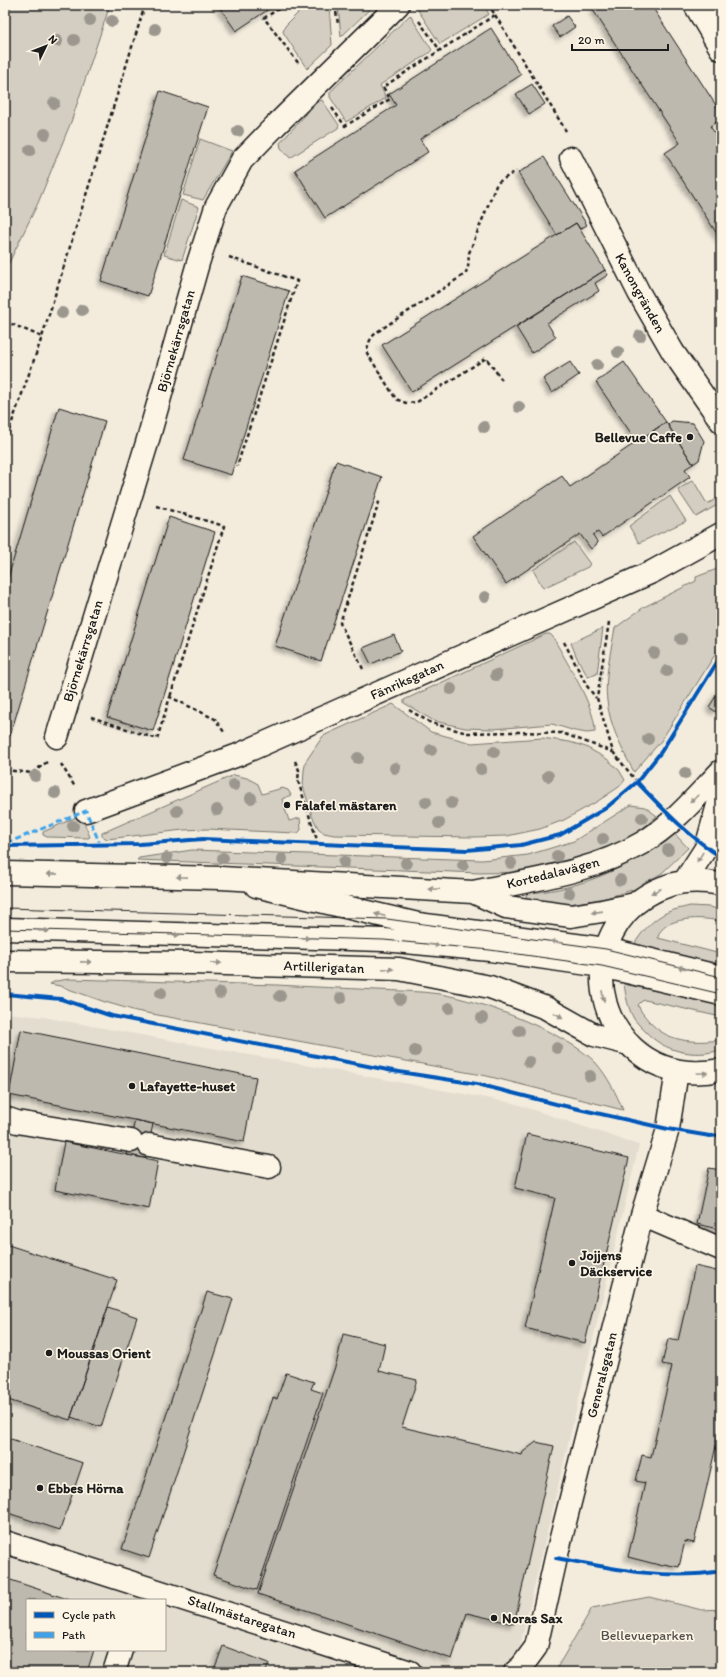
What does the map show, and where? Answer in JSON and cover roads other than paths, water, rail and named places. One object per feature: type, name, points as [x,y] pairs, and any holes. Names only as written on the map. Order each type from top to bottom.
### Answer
[{"type":"street","points":[[705,9],[721,49]]},
{"type":"street","name":"Björnekärrsgatan","points":[[56,746],[147,443],[196,270],[216,207],[242,160],[275,126],[407,10]]},
{"type":"street","name":"Kanongränden","points":[[571,158],[639,294],[673,352],[721,421]]},
{"type":"street","name":"Fänriksgatan","points":[[82,802],[238,755],[652,572],[721,534]]},
{"type":"street","name":"Kortedalavägen","points":[[473,892],[562,873],[603,862],[643,842],[673,819],[721,771]]},
{"type":"street","points":[[684,882],[706,848],[721,794]]},
{"type":"street","name":"Artillerigatan","points":[[5,873],[221,878],[473,892],[506,907],[571,916],[635,904]]},
{"type":"street","points":[[221,878],[418,924],[721,977]]},
{"type":"street","name":"Artillerigatan","points":[[721,884],[704,881],[684,882],[658,890],[635,904],[616,926],[604,957],[602,987],[606,1008],[616,1028],[629,1044],[651,1062],[664,1068],[677,1071],[700,1073],[721,1070]]},
{"type":"street","points":[[5,929],[384,940],[490,950],[604,957],[721,994]]},
{"type":"street","name":"Artillerigatan","points":[[5,961],[192,963],[399,969],[490,987],[546,1008],[594,1035],[629,1044]]},
{"type":"street","name":"Generalsgatan","points":[[515,1672],[522,1666],[536,1647],[556,1558],[642,1215],[668,1129],[677,1071]]},
{"type":"street","points":[[5,1118],[17,1122],[269,1167]]},
{"type":"street","points":[[642,1215],[721,1249]]},
{"type":"street","name":"Stallmästaregatan","points":[[5,1542],[140,1593],[161,1599]]},
{"type":"street","name":"Stallmästaregatan","points":[[166,1601],[410,1672]]},
{"type":"street","points":[[114,1672],[121,1651]]},
{"type":"tram line","points":[[5,908],[387,919],[606,949],[721,977]]},
{"type":"tram line","points":[[5,929],[384,940],[490,950],[602,966],[721,994]]},
{"type":"place","name":"Bellevue Caffe","points":[[690,437]]},
{"type":"place","name":"Falafel mästaren","points":[[287,805]]},
{"type":"place","name":"Lafayette-huset","points":[[132,1086]]},
{"type":"place","name":"Jojjens Däckservice","points":[[572,1263]]},
{"type":"place","name":"Moussas Orient","points":[[49,1353]]},
{"type":"place","name":"Ebbes Hörna","points":[[40,1488]]},
{"type":"place","name":"Noras Sax","points":[[494,1618]]},
{"type":"park label","name":"Bellevueparken","points":[[647,1635]]}]
